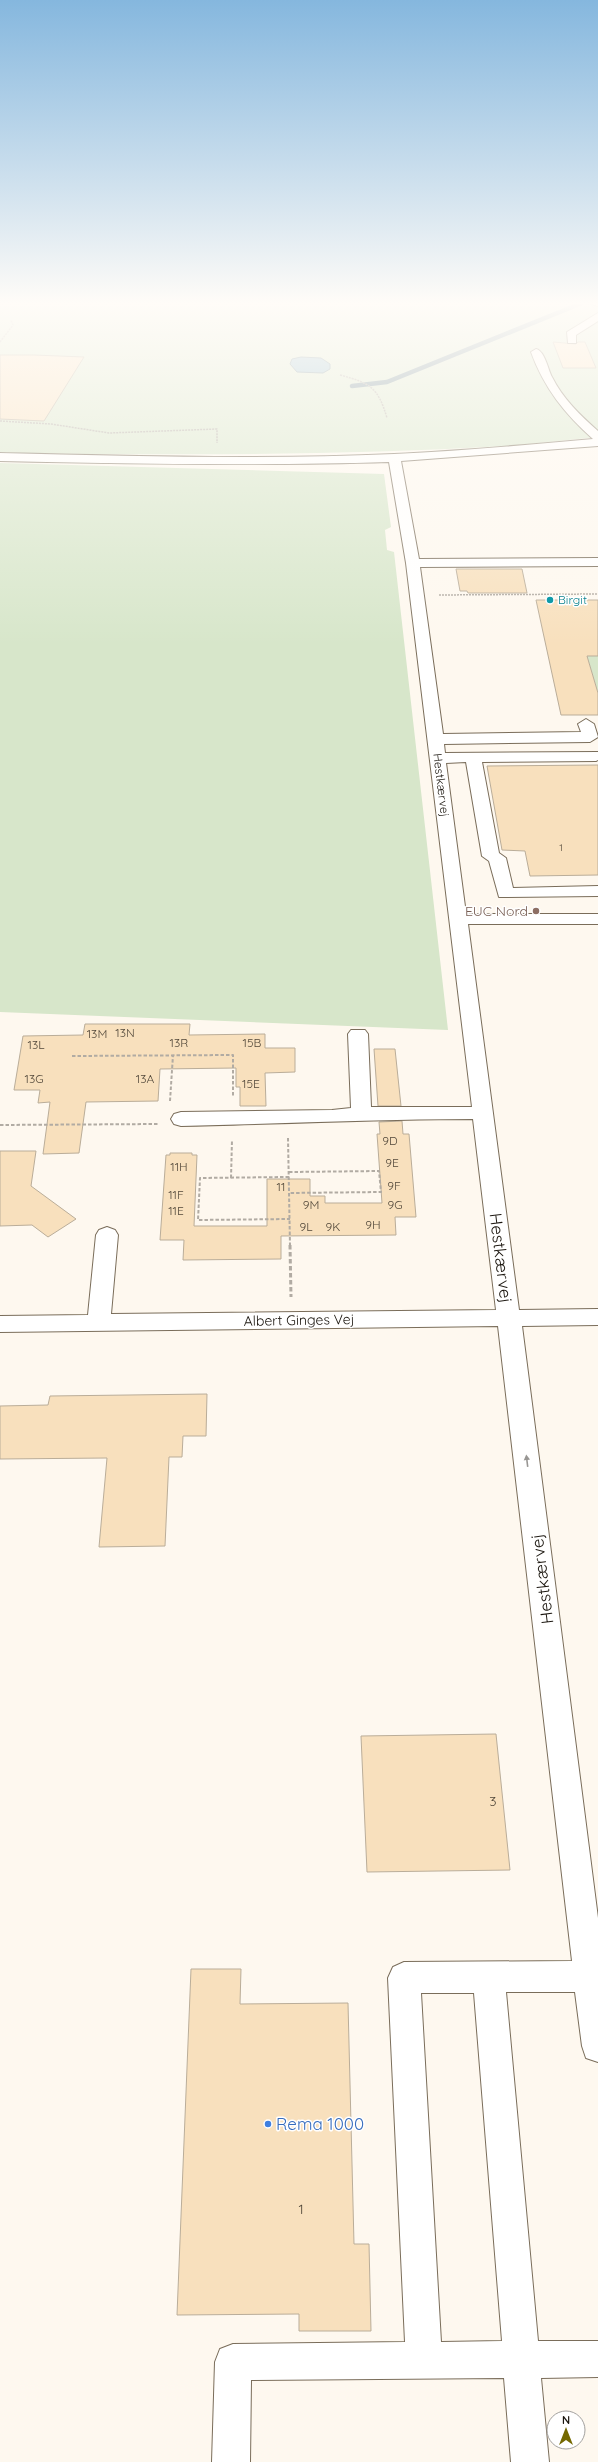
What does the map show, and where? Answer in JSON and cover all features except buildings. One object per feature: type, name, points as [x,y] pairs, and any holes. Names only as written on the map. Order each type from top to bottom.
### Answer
[{"type":"street","points":[[573,415],[598,437]]},
{"type":"street","points":[[0,457],[216,461],[394,458],[483,453],[598,442]]},
{"type":"street","name":"Hestkærvej","points":[[394,458],[413,563],[532,1500],[598,2046]]},
{"type":"street","points":[[413,563],[598,562]]},
{"type":"street","points":[[435,738],[590,737],[586,724]]},
{"type":"street","points":[[438,758],[596,756]]},
{"type":"street","points":[[473,758],[492,856],[497,858],[505,893],[598,892]]},
{"type":"street","points":[[458,919],[598,919]]},
{"type":"street","points":[[358,1034],[361,1113]]},
{"type":"street","points":[[181,1119],[332,1117],[361,1113],[483,1113]]},
{"type":"street","points":[[99,1323],[107,1235]]},
{"type":"street","name":"Albert Ginges Vej","points":[[0,1324],[598,1317]]},
{"type":"street","points":[[424,2360],[404,1978],[590,1976]]},
{"type":"street","points":[[489,1977],[530,2462]]},
{"type":"street","points":[[231,2462],[233,2362],[598,2359]]},
{"type":"path","points":[[0,422],[50,424],[109,433],[217,429]]},
{"type":"path","points":[[417,596],[598,594]]},
{"type":"path","points":[[72,1056],[233,1055],[231,1178]]},
{"type":"path","points":[[288,1118],[292,1320]]},
{"type":"path","points":[[0,1125],[169,1124],[181,1119]]},
{"type":"path","points":[[289,1172],[379,1171],[381,1192],[289,1193]]},
{"type":"path","points":[[289,1177],[200,1178],[198,1220],[290,1219]]},
{"type":"green space","points":[[0,415],[598,415],[598,437],[505,446],[379,452],[316,453],[0,453]]},
{"type":"green space","points":[[0,463],[384,474],[391,527],[385,530],[387,550],[394,552],[448,1030],[0,1012]]},
{"type":"green space","points":[[587,656],[598,656],[598,693]]},
{"type":"place","name":"Birgit","points":[[550,600]]},
{"type":"place","name":"EUC Nord","points":[[536,911]]},
{"type":"place","name":"Rema 1000","points":[[268,2124]]}]
